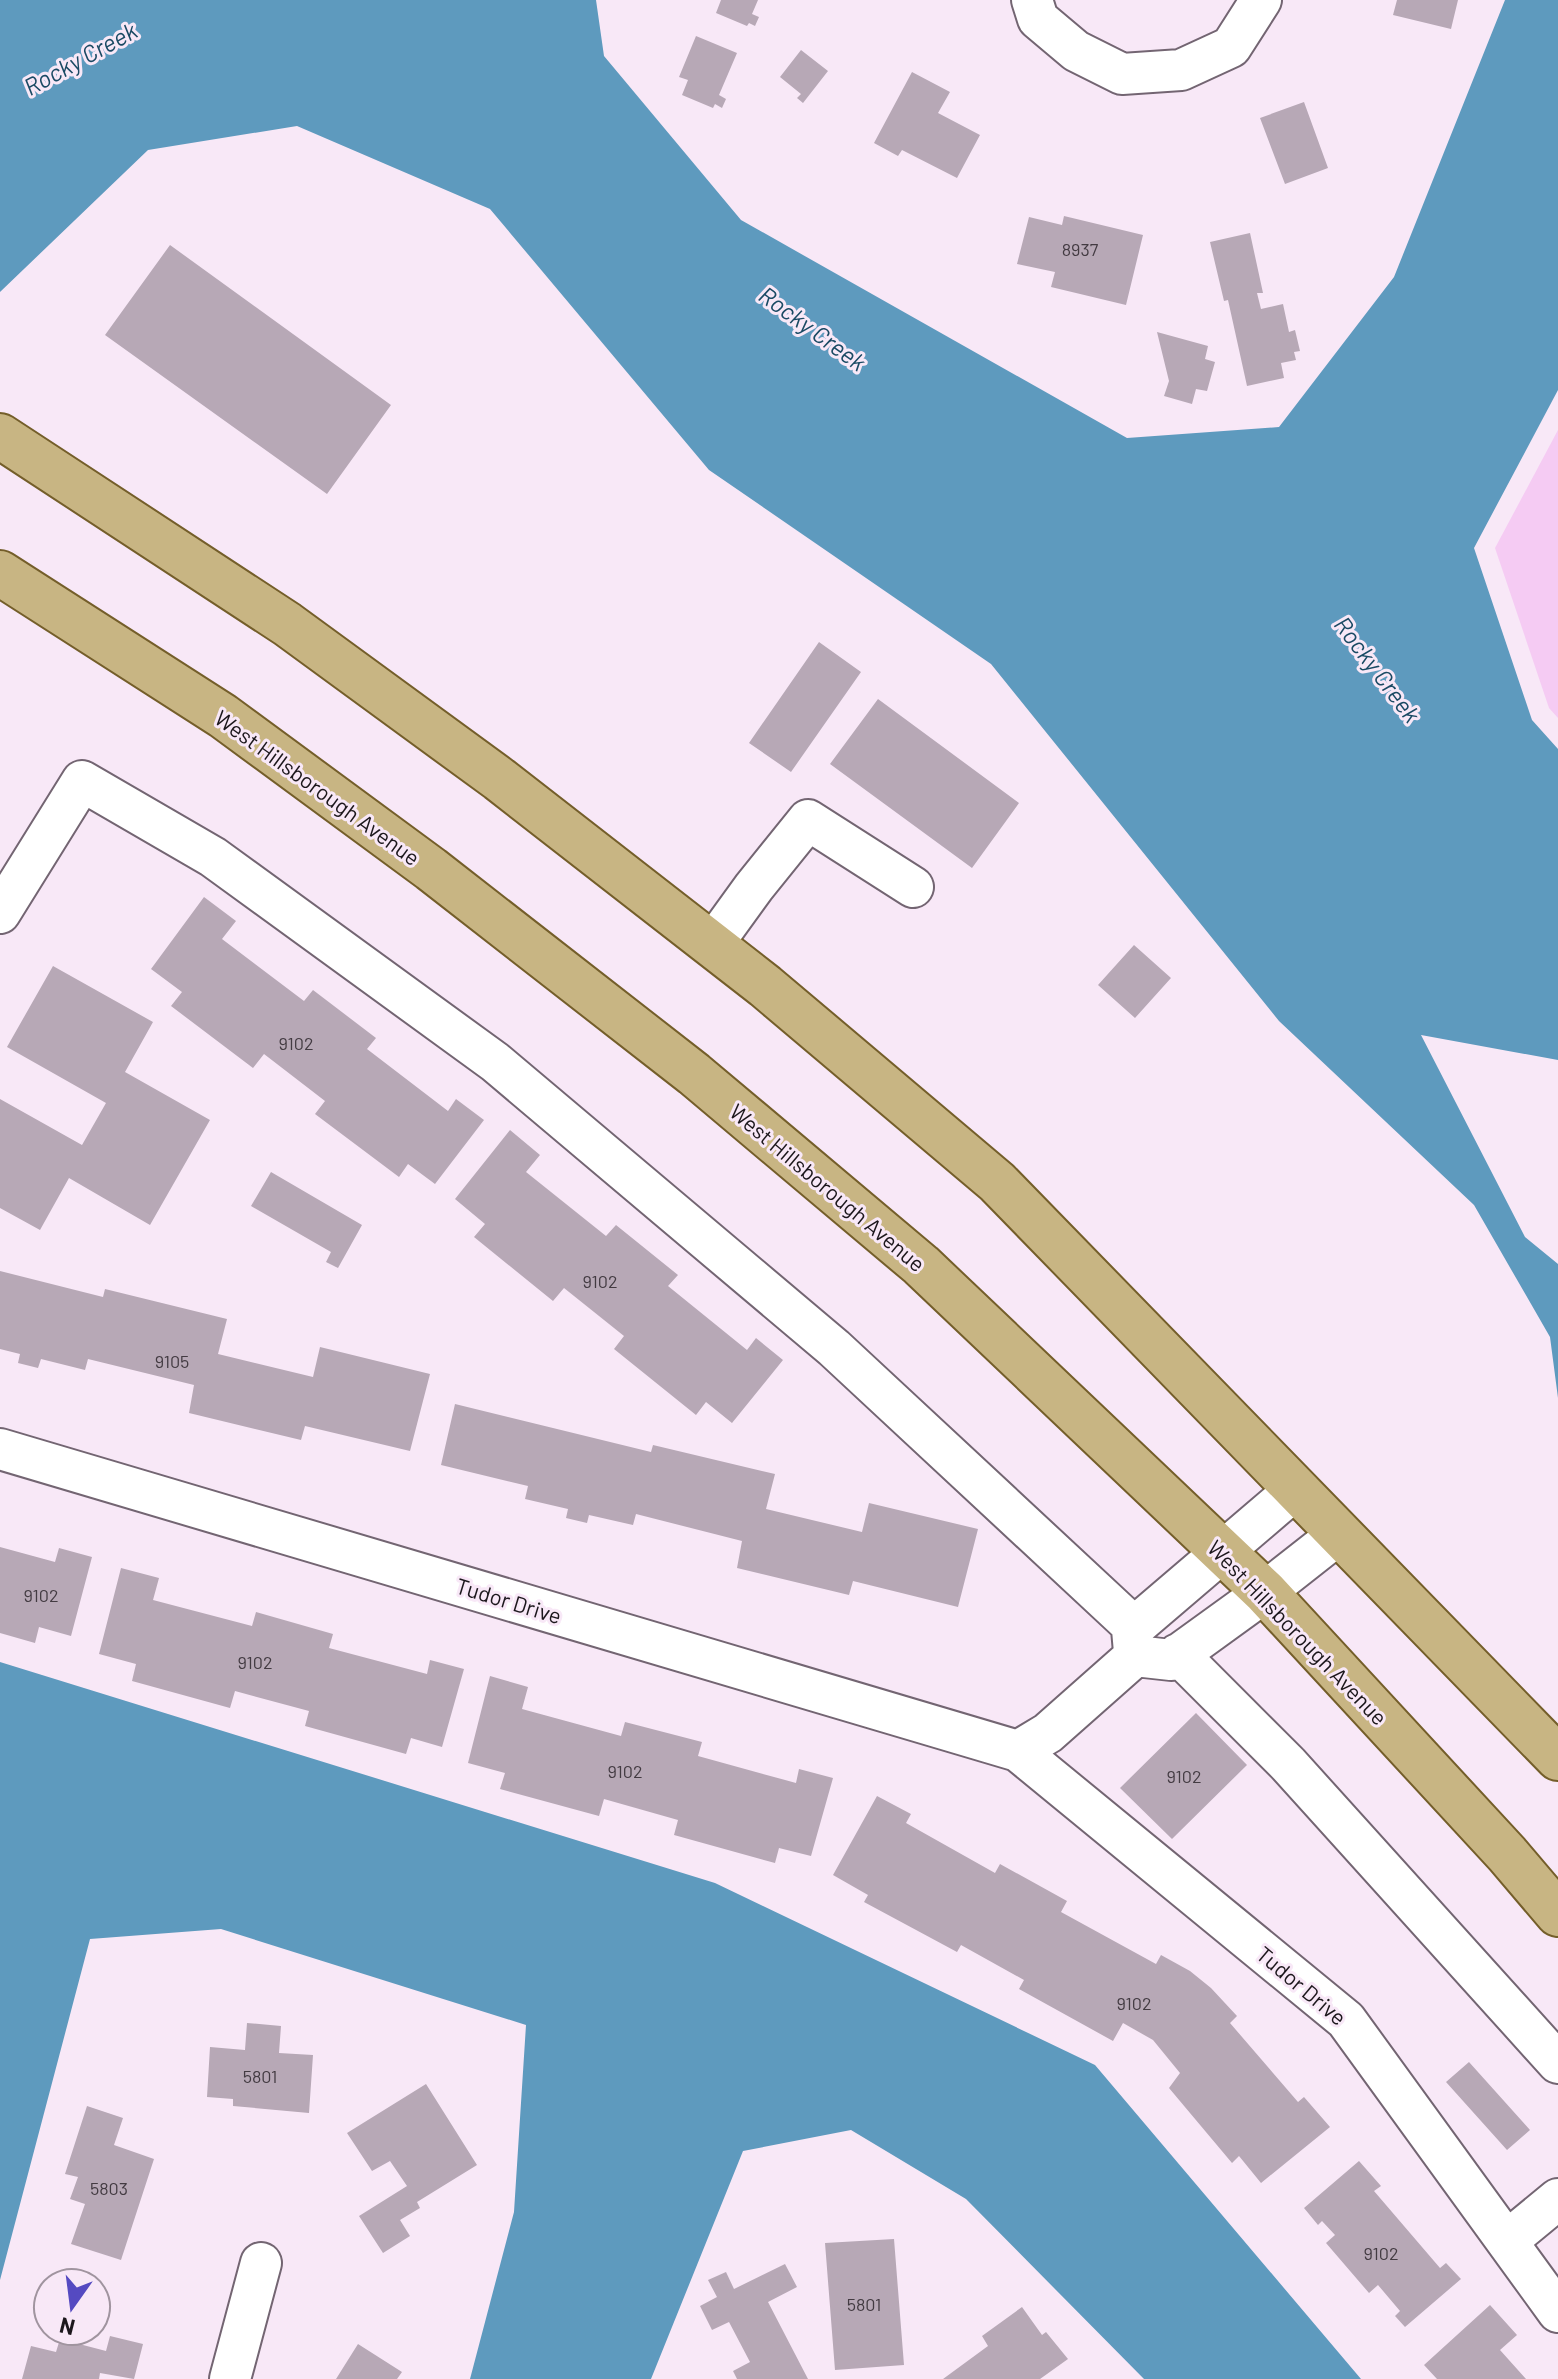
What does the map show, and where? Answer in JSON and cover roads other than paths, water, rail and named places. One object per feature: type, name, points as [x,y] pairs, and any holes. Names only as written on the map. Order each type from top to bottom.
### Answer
[{"type":"main road","points":[[0,436],[287,624],[499,779],[765,986],[997,1182],[1558,1758]]},
{"type":"main road","name":"West Hillsborough Avenue","points":[[5,576],[223,716],[431,869],[694,1074],[921,1265],[1265,1592],[1507,1854],[1558,1914]]},
{"type":"street","points":[[1032,0],[1038,19],[1076,51],[1122,74],[1181,70],[1231,47],[1261,0]]},
{"type":"street","points":[[3,908],[82,781],[213,857],[495,1062],[834,1348],[1135,1642],[1171,1660],[1340,1533]]},
{"type":"street","points":[[712,945],[808,820],[913,887]]},
{"type":"street","name":"Tudor Drive","points":[[0,1449],[1018,1751],[1346,2020],[1558,2312]]},
{"type":"street","points":[[1018,1751],[1048,1733],[1222,1551],[1297,1488]]},
{"type":"street","points":[[1178,1654],[1288,1764],[1558,2063]]},
{"type":"street","points":[[1507,2241],[1558,2199]]},
{"type":"street","points":[[230,2379],[261,2263]]},
{"type":"water","name":"Rocky Creek","points":[[0,0],[596,0],[604,56],[741,220],[1127,438],[1279,427],[1394,277],[1505,0],[1558,0],[1558,390],[1474,548],[1532,720],[1558,749],[1558,1060],[1421,1035],[1525,1237],[1558,1264],[1558,1398],[1550,1337],[1474,1205],[1279,1021],[991,664],[709,470],[490,209],[297,126],[148,150],[0,292]]},
{"type":"water","points":[[0,1662],[715,1883],[1095,2065],[1361,2379],[1144,2379],[966,2199],[851,2130],[743,2151],[651,2379],[470,2379],[514,2212],[526,2025],[221,1929],[90,1939],[0,2280]]}]
